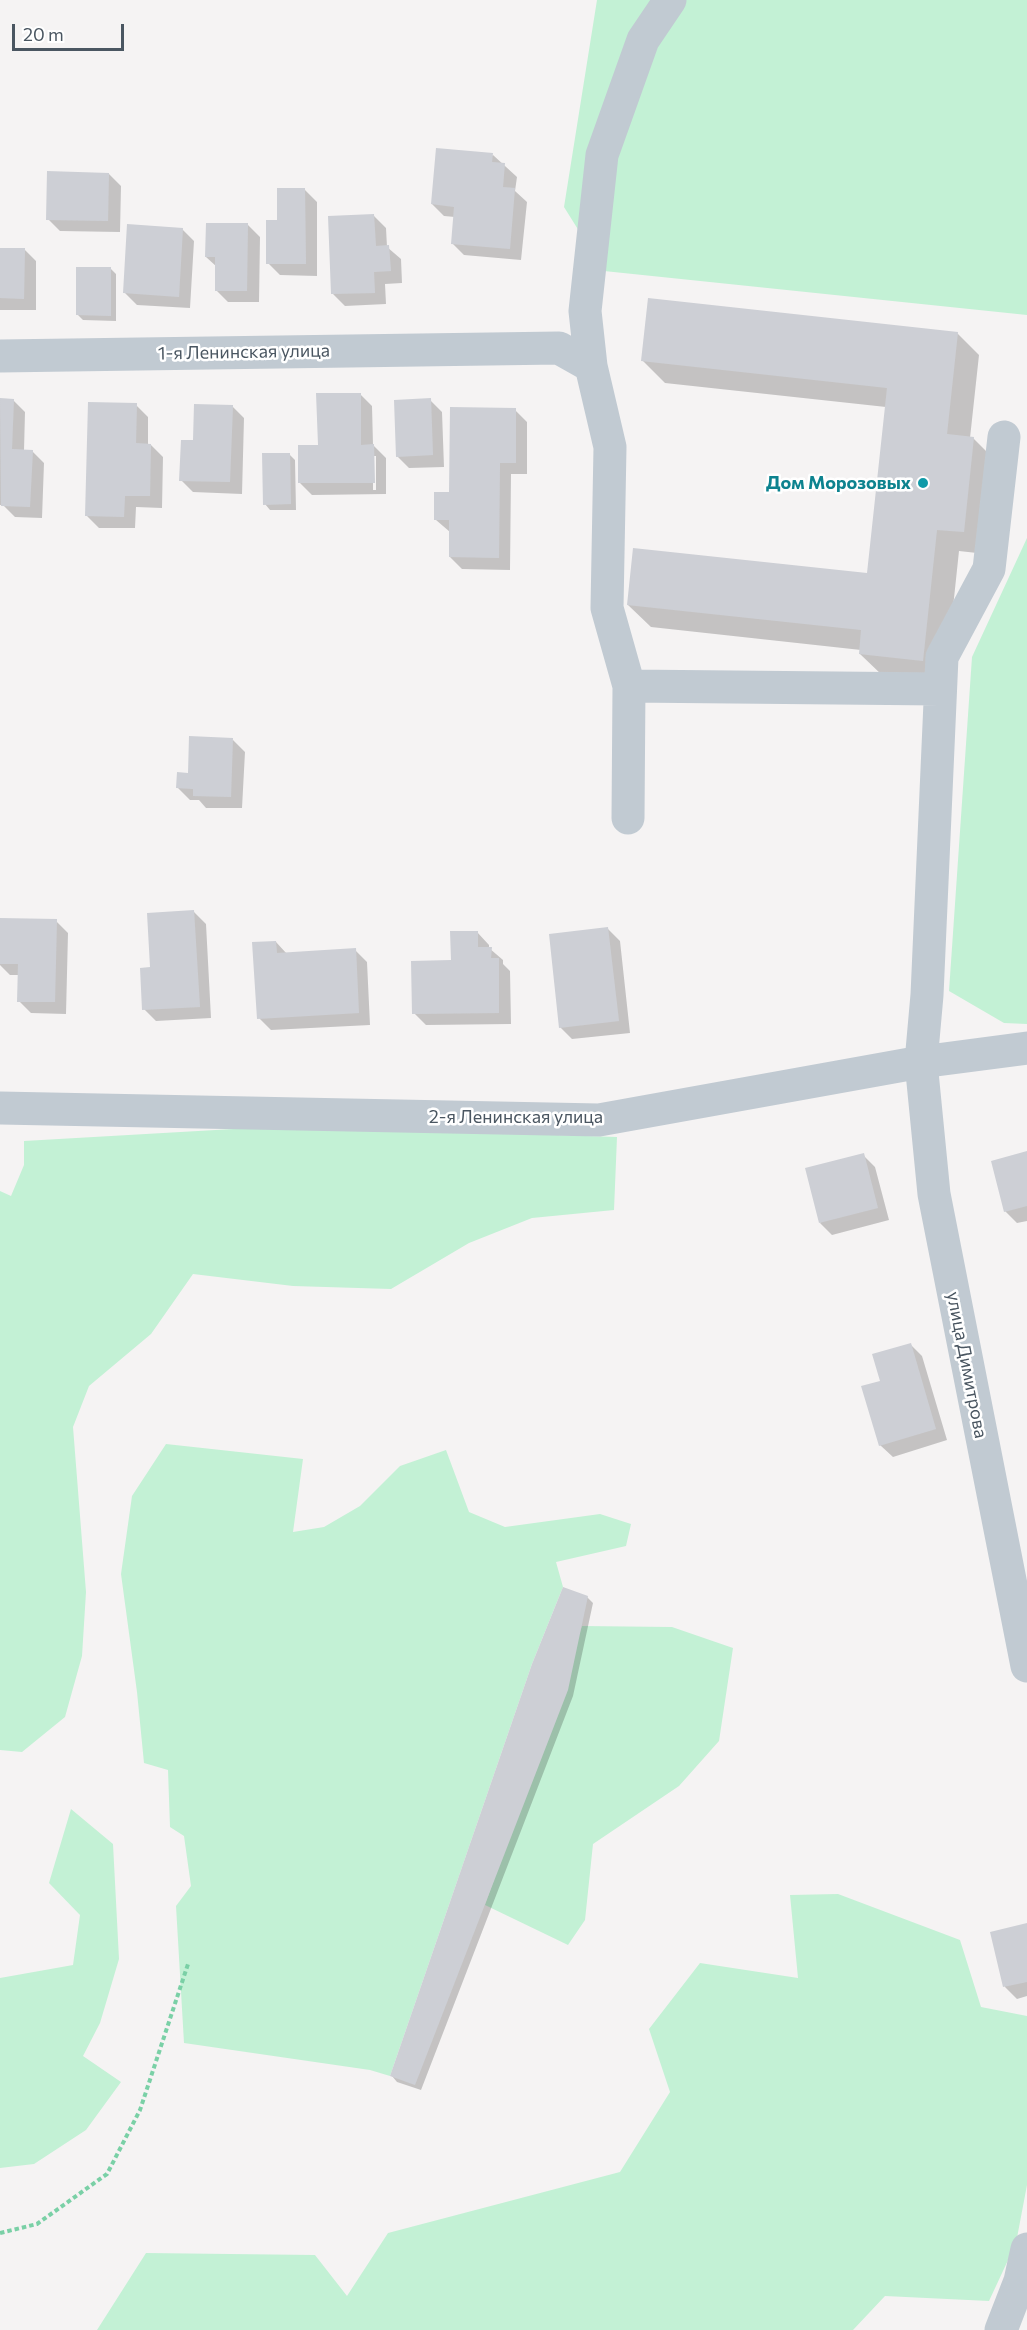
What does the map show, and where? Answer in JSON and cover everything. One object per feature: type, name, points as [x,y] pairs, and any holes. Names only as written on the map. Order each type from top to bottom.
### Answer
[{"type":"street","points":[[628,818],[629,686],[607,608],[610,447],[591,366],[585,311],[602,155],[643,40],[670,0]]},
{"type":"street","name":"1-я Ленинская улица","points":[[0,356],[559,348],[591,366]]},
{"type":"street","name":"улица Димитрова","points":[[1005,437],[989,569],[942,657],[927,995],[921,1062],[934,1194],[1027,1666]]},
{"type":"street","points":[[629,686],[940,689]]},
{"type":"street","name":"2-я Ленинская улица","points":[[0,1108],[599,1120],[921,1062],[1027,1048]]},
{"type":"street","points":[[1001,2330],[1020,2281],[1027,2249]]},
{"type":"path","points":[[0,2233],[37,2224],[107,2174],[140,2110],[188,1964]]},
{"type":"green space","points":[[597,0],[1027,0],[1027,315],[604,271],[564,207]]},
{"type":"green space","points":[[1027,538],[1027,1024],[1004,1023],[949,991],[972,657]]},
{"type":"green space","points":[[285,1126],[617,1137],[614,1210],[532,1218],[469,1243],[391,1289],[293,1286],[193,1274],[151,1334],[89,1386],[73,1427],[86,1592],[82,1656],[65,1717],[22,1752],[0,1750],[0,1191],[11,1196],[24,1165],[24,1141]]},
{"type":"green space","points":[[166,1444],[303,1459],[293,1532],[324,1527],[360,1506],[400,1466],[446,1450],[469,1512],[505,1527],[600,1514],[631,1524],[626,1546],[556,1562],[563,1587],[532,1664],[390,2076],[370,2070],[184,2043],[176,1906],[191,1886],[184,1836],[170,1827],[168,1770],[144,1763],[121,1574],[132,1496]]},
{"type":"green space","points":[[582,1626],[672,1627],[733,1648],[719,1741],[679,1786],[593,1844],[585,1920],[568,1945],[485,1905]]},
{"type":"green space","points":[[71,1809],[113,1844],[119,1959],[100,2023],[83,2056],[121,2082],[86,2130],[34,2164],[0,2168],[0,1978],[73,1965],[80,1915],[49,1883]]},
{"type":"green space","points":[[838,1894],[960,1940],[981,2007],[1027,2016],[1027,2185],[1016,2243],[989,2301],[885,2296],[853,2330],[97,2330],[146,2253],[315,2255],[347,2296],[388,2233],[620,2172],[670,2092],[649,2029],[700,1963],[798,1978],[790,1895]]},
{"type":"building","points":[[436,148],[493,153],[492,162],[505,163],[503,187],[515,188],[510,249],[451,244],[454,207],[431,204]]},
{"type":"building","points":[[47,171],[109,173],[108,221],[46,220]]},
{"type":"building","points":[[277,188],[305,188],[306,264],[266,264],[266,220],[277,220]]},
{"type":"building","points":[[374,214],[376,246],[389,245],[391,271],[374,272],[375,293],[331,294],[328,216]]},
{"type":"building","points":[[206,223],[248,223],[247,291],[215,291],[215,257],[205,257]]},
{"type":"building","points":[[127,224],[183,228],[179,297],[123,293]]},
{"type":"building","points":[[0,248],[25,248],[24,299],[0,298]]},
{"type":"building","points":[[76,267],[111,267],[111,316],[76,315]]},
{"type":"building","name":"Дом Морозовых","points":[[648,298],[958,332],[947,434],[974,437],[964,532],[937,530],[923,661],[859,654],[861,630],[627,605],[633,548],[867,573],[887,388],[641,361]]},
{"type":"building","points":[[316,393],[361,393],[361,445],[374,444],[375,483],[298,483],[298,445],[318,445]]},
{"type":"building","points":[[0,398],[14,399],[12,449],[33,450],[30,507],[1,506]]},
{"type":"building","points":[[431,398],[433,455],[396,457],[394,400]]},
{"type":"building","points":[[88,402],[137,403],[136,443],[151,444],[150,496],[125,496],[124,517],[85,516]]},
{"type":"building","points":[[194,404],[233,405],[230,482],[179,481],[181,440],[193,440]]},
{"type":"building","points":[[450,407],[516,408],[516,463],[500,463],[499,558],[449,557],[449,520],[434,520],[434,492],[449,492]]},
{"type":"building","points":[[262,453],[290,453],[291,504],[263,505]]},
{"type":"building","points":[[189,736],[233,738],[231,797],[193,796],[193,789],[176,788],[177,772],[188,773]]},
{"type":"building","points":[[194,910],[200,1007],[142,1010],[140,968],[150,967],[147,913]]},
{"type":"building","points":[[0,918],[57,919],[55,1002],[17,1002],[18,964],[0,964]]},
{"type":"building","points":[[608,927],[619,1021],[559,1028],[549,934]]},
{"type":"building","points":[[450,931],[478,931],[478,947],[492,947],[491,958],[499,958],[499,1013],[412,1014],[411,961],[451,960]]},
{"type":"building","points":[[276,941],[277,953],[356,948],[359,1013],[257,1019],[252,942]]},
{"type":"building","points":[[1027,1151],[1027,1206],[1004,1212],[991,1161]]},
{"type":"building","points":[[864,1153],[878,1208],[819,1223],[805,1168]]},
{"type":"building","points":[[911,1343],[936,1429],[879,1446],[861,1386],[880,1381],[872,1354]]},
{"type":"building","points":[[563,1587],[588,1596],[568,1690],[415,2085],[390,2076],[532,1664]]},
{"type":"building","points":[[1027,1923],[1027,1982],[1003,1987],[990,1932]]},
{"type":"place","name":"Дом Морозовых","points":[[923,483]]}]
